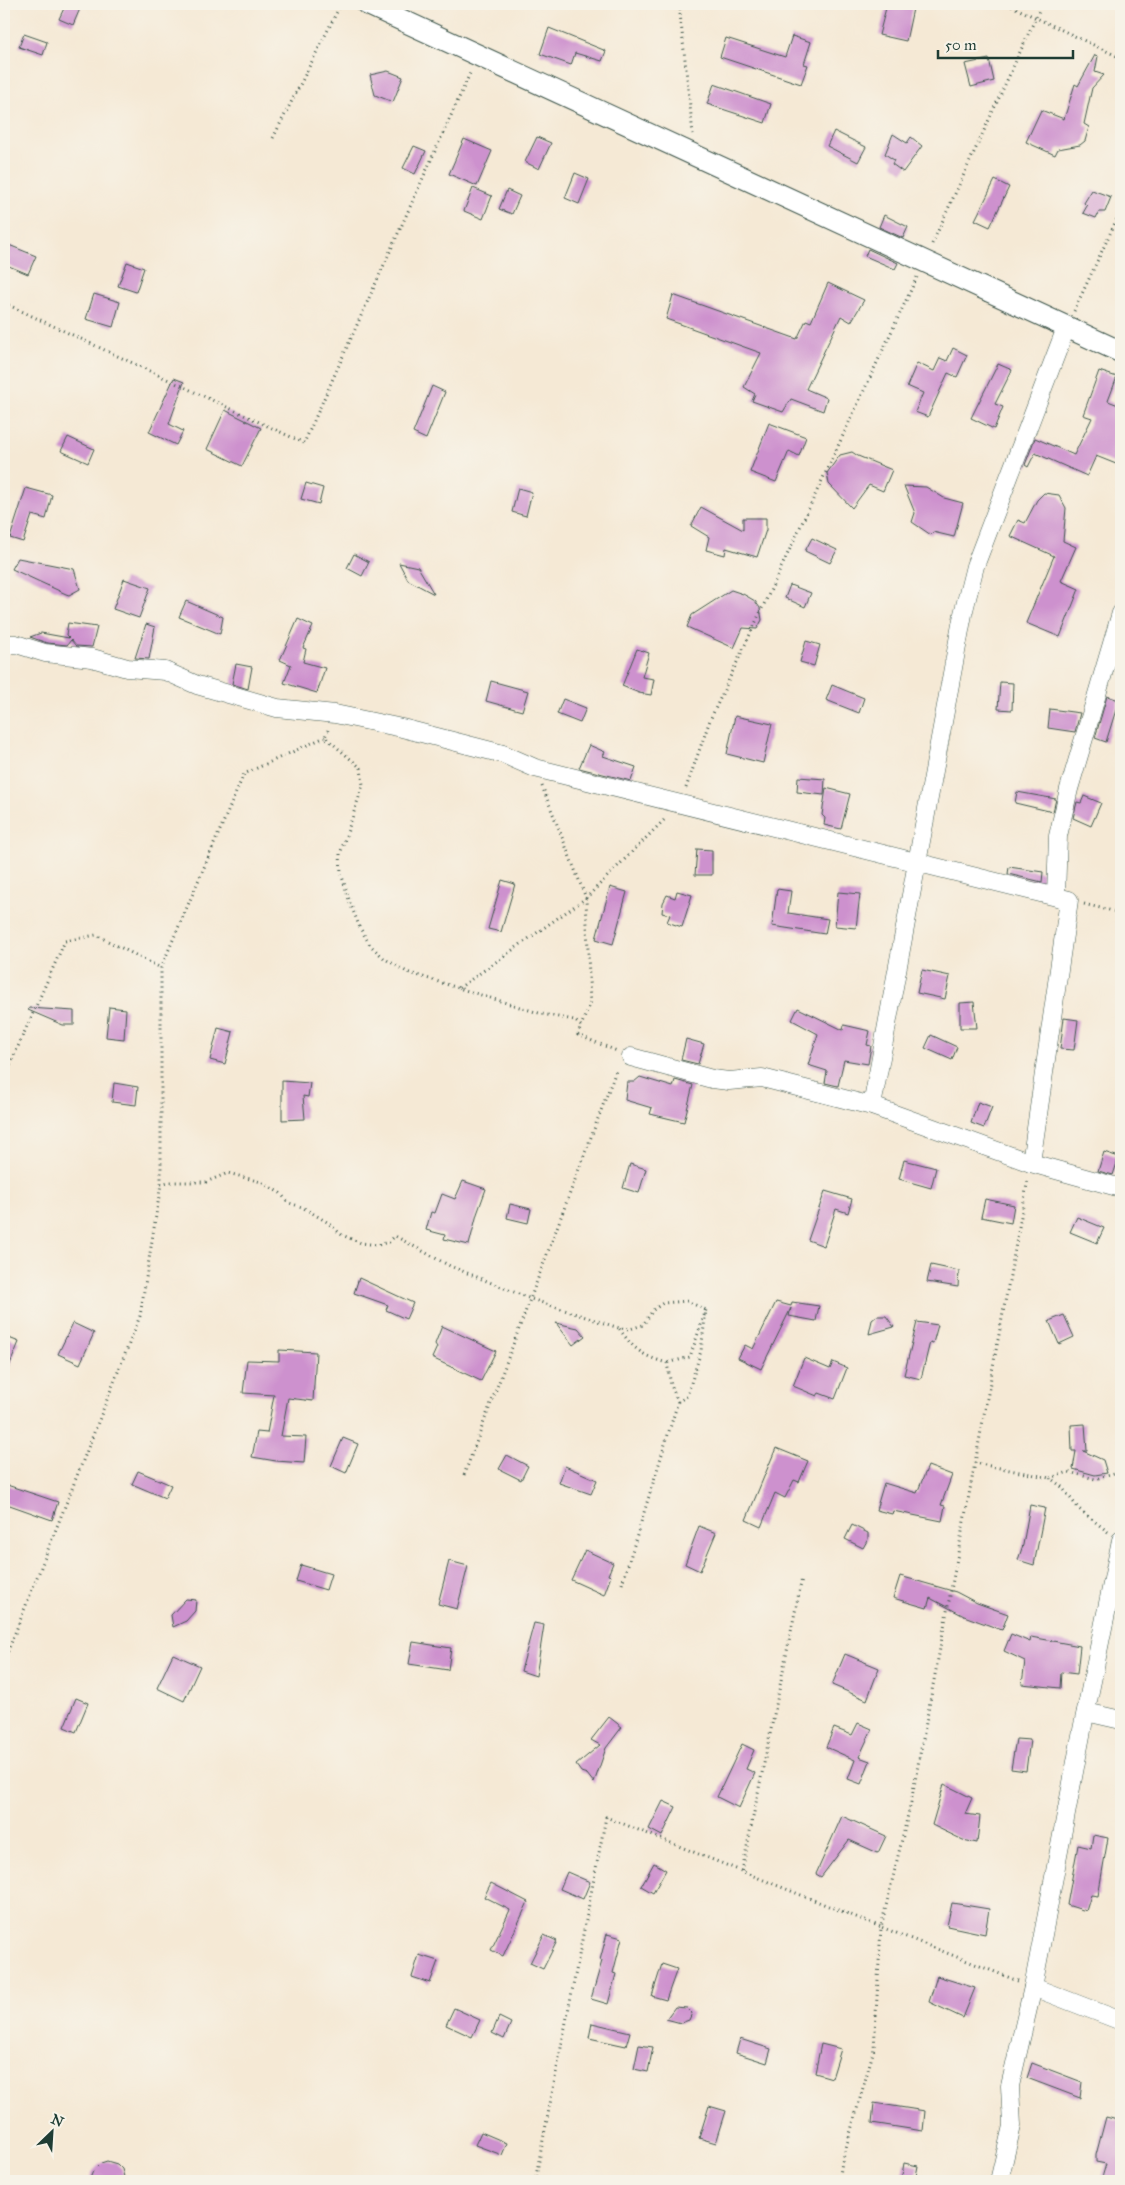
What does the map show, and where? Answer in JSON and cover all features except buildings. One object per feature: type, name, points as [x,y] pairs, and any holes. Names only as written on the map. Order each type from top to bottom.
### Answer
[{"type":"street","points":[[367,4],[1121,352]]},
{"type":"street","points":[[872,1106],[963,614],[975,566],[1066,328]]},
{"type":"street","points":[[1031,1163],[1062,898],[1058,836],[1069,790],[1121,614]]},
{"type":"street","points":[[4,644],[16,644],[45,653],[92,658],[127,668],[164,671],[197,685],[277,708],[335,714],[402,728],[503,754],[535,768],[1062,898]]},
{"type":"street","points":[[627,1055],[712,1079],[762,1078],[872,1106],[1031,1163],[1121,1188]]},
{"type":"street","points":[[1000,2181],[1012,2126],[1009,2093],[1019,2042],[1033,1987],[1121,1542]]},
{"type":"street","points":[[1086,1712],[1121,1720]]},
{"type":"street","points":[[1033,1987],[1121,2021]]},
{"type":"path","points":[[273,138],[340,4]]},
{"type":"path","points":[[679,4],[695,157]]},
{"type":"path","points":[[1007,4],[1121,58]]},
{"type":"path","points":[[459,988],[586,898],[680,804],[710,720],[1042,4]]},
{"type":"path","points":[[4,303],[304,444],[478,55]]},
{"type":"path","points":[[1066,328],[1121,210]]},
{"type":"path","points":[[4,1661],[140,1316],[161,1184],[161,968],[244,774],[325,737],[335,714]]},
{"type":"path","points":[[325,737],[361,768],[363,785],[340,854],[341,873],[350,903],[360,928],[370,945],[385,959],[407,972],[542,1014],[574,1020],[581,1026]]},
{"type":"path","points":[[464,1475],[627,1055],[578,1036],[590,1004],[586,898],[535,768]]},
{"type":"path","points":[[1062,898],[1121,913]]},
{"type":"path","points":[[4,1078],[65,941],[96,936],[161,968]]},
{"type":"path","points":[[839,2181],[842,2162],[874,2049],[881,1926],[911,1802],[1031,1163]]},
{"type":"path","points":[[161,1184],[168,1182],[206,1182],[228,1173],[261,1182],[280,1193],[289,1202],[302,1207],[327,1222],[342,1235],[361,1244],[378,1245],[389,1242],[395,1236],[450,1266],[531,1299],[618,1328],[630,1330],[643,1325],[653,1310],[663,1303],[687,1301],[706,1310]]},
{"type":"path","points":[[618,1328],[633,1348],[651,1359],[667,1363],[690,1357],[706,1310]]},
{"type":"path","points":[[622,1584],[678,1402],[687,1396],[701,1351],[706,1310]]},
{"type":"path","points":[[667,1363],[671,1385],[678,1402]]},
{"type":"path","points":[[975,1463],[1050,1478],[1061,1486],[1079,1509],[1121,1542]]},
{"type":"path","points":[[1050,1478],[1069,1472],[1095,1479],[1114,1474],[1121,1477]]},
{"type":"path","points":[[742,1871],[802,1578]]},
{"type":"path","points":[[535,2181],[606,1817],[1033,1987]]}]
